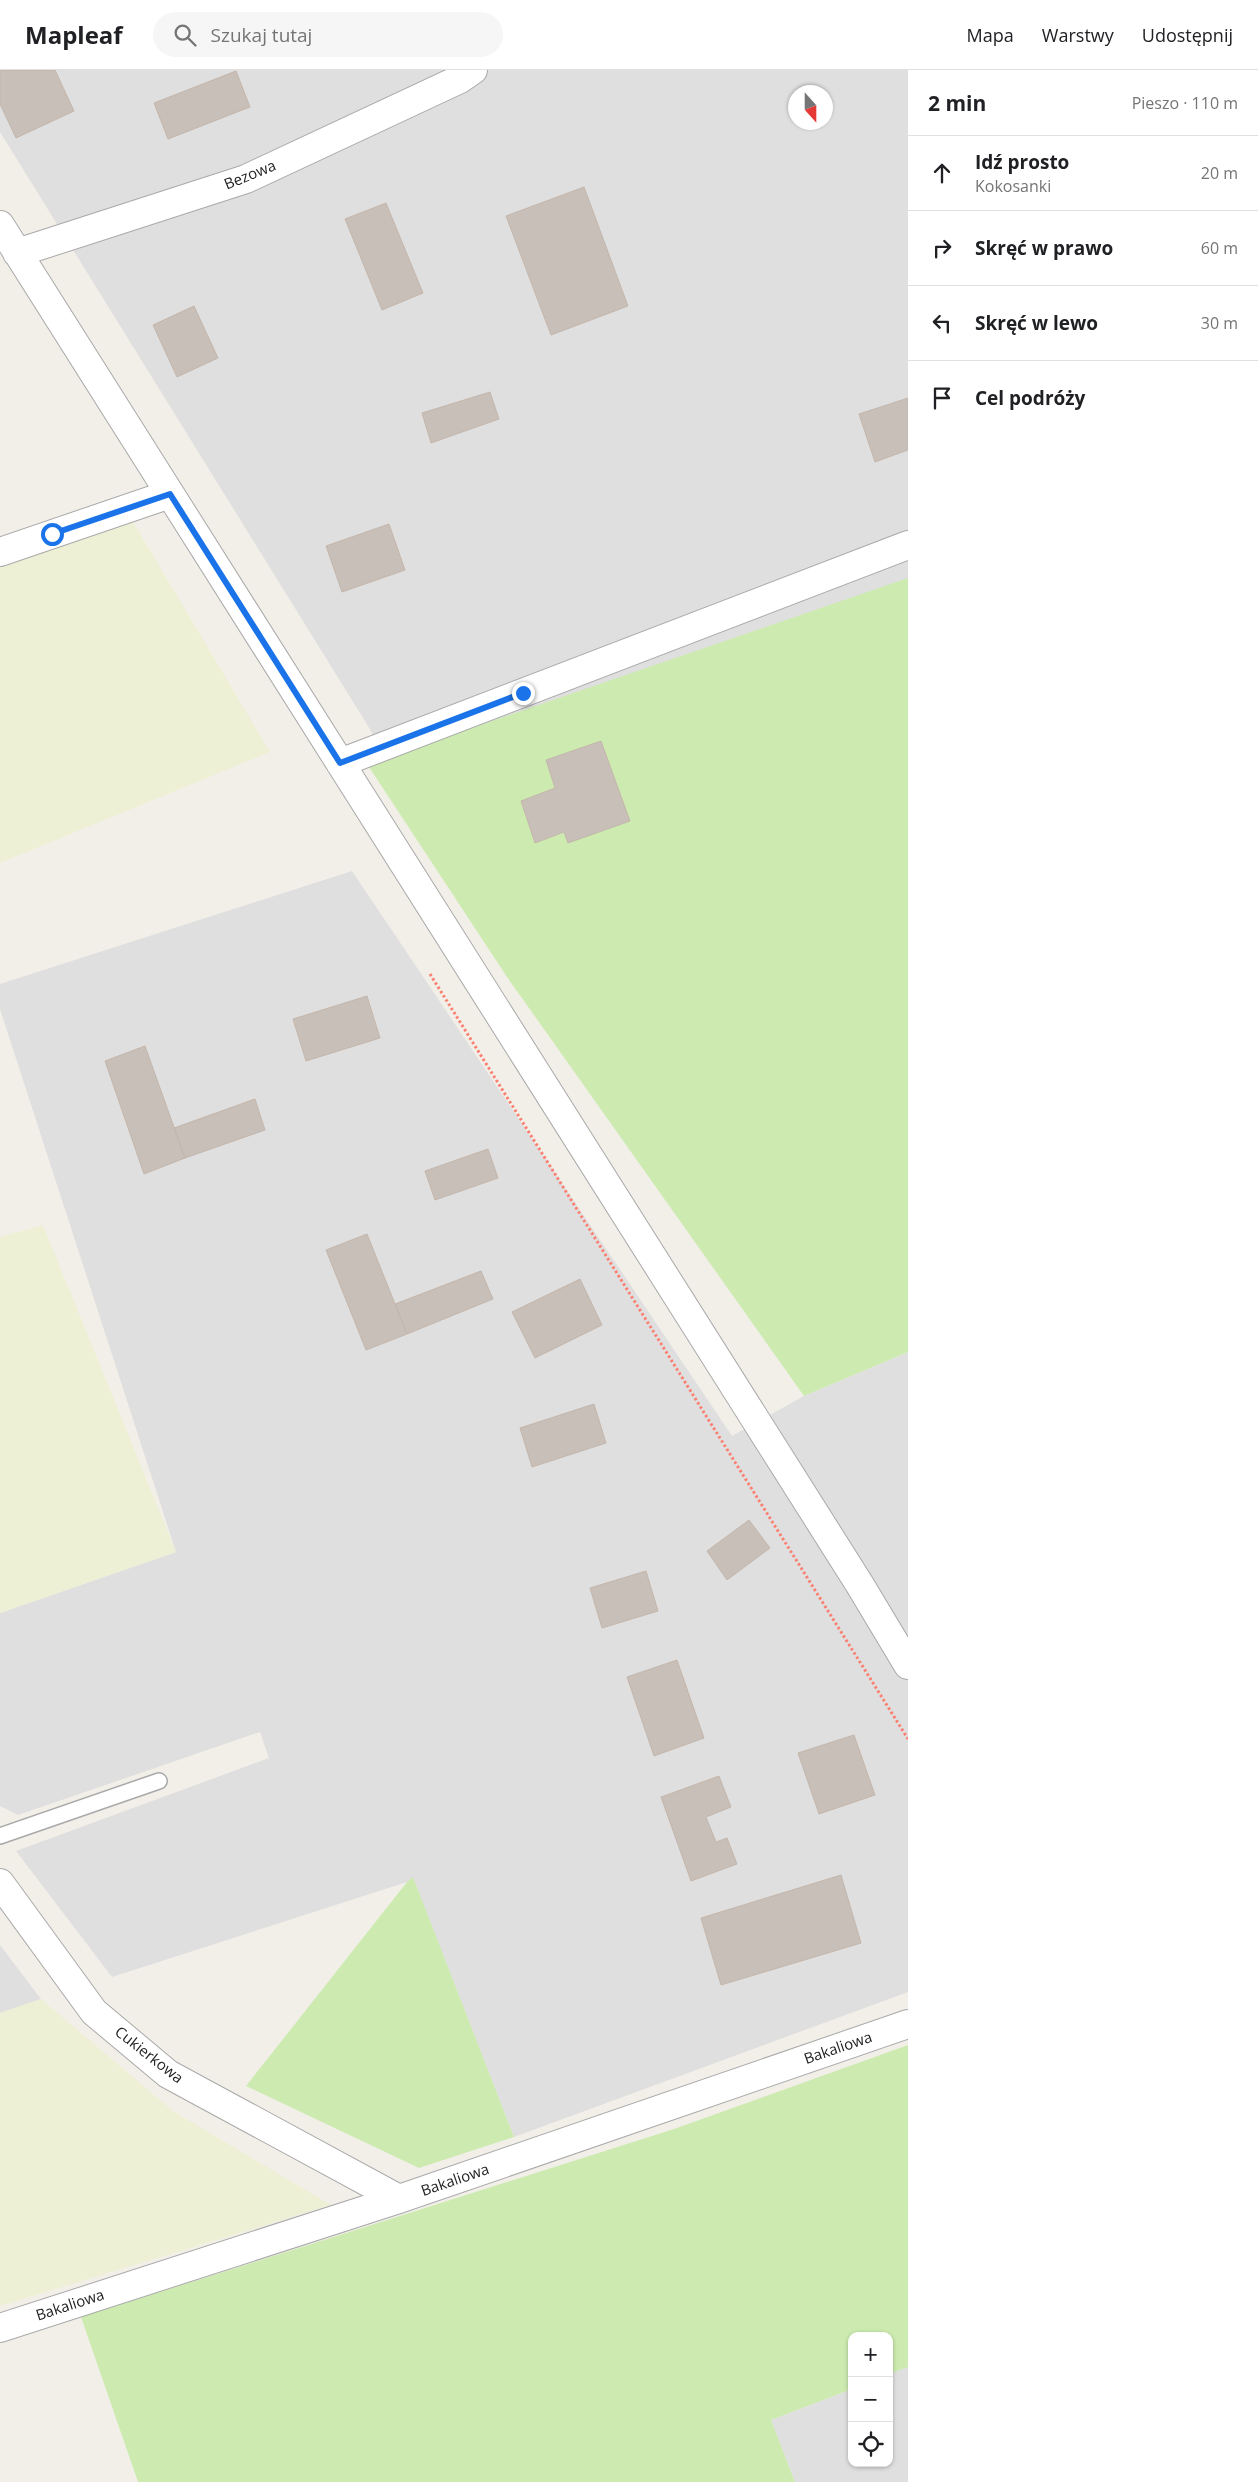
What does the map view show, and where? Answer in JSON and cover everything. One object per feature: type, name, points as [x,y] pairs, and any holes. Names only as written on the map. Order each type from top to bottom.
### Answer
[{"type":"street","name":"Bezowa","points":[[17,253],[246,179],[460,79],[473,70]]},
{"type":"street","points":[[0,225],[855,1577],[908,1665]]},
{"type":"street","points":[[0,552],[170,494]]},
{"type":"street","points":[[340,763],[908,545]]},
{"type":"street","name":"Cukierkowa","points":[[0,1883],[94,2012],[168,2074],[399,2199]]},
{"type":"street","name":"Bakaliowa","points":[[0,2328],[399,2199],[908,2024]]},
{"type":"lane","points":[[0,1836],[159,1781]]},
{"type":"shaded area","points":[[0,70],[908,70],[908,841],[507,977],[368,726],[0,132]]},
{"type":"shaded area","points":[[352,871],[732,1436],[804,1396],[908,1352],[908,1992],[514,2137],[413,1878],[407,1882],[112,1977],[16,1851],[269,1758],[260,1732],[18,1815],[0,1806],[0,1613],[176,1552],[0,1009],[0,984]]},
{"type":"shaded area","points":[[0,1945],[41,1999],[0,2013]]},
{"type":"shaded area","points":[[908,2367],[908,2482],[795,2482],[771,2420],[848,2391],[848,2467],[893,2467],[893,2373]]},
{"type":"green space","points":[[132,520],[270,752],[0,863],[0,559]]},
{"type":"green space","points":[[908,578],[908,1352],[804,1396],[507,977],[367,764]]},
{"type":"green space","points":[[43,1225],[176,1552],[0,1613],[0,1237]]},
{"type":"green space","points":[[413,1877],[514,2137],[419,2168],[246,2086],[407,1882]]},
{"type":"green space","points":[[41,1999],[173,2111],[331,2205],[0,2306],[0,2013]]},
{"type":"green space","points":[[908,2045],[908,2367],[893,2373],[893,2332],[848,2332],[848,2391],[771,2420],[795,2482],[138,2482],[81,2317],[674,2129]]},
{"type":"building","points":[[0,70],[55,70],[74,111],[16,138],[0,104]]},
{"type":"building","points":[[236,71],[250,107],[168,139],[154,103]]},
{"type":"building","points":[[584,187],[628,306],[551,335],[506,216]]},
{"type":"building","points":[[386,203],[423,293],[382,310],[345,219]]},
{"type":"building","points":[[194,306],[218,358],[177,377],[153,325]]},
{"type":"building","points":[[490,392],[499,419],[431,443],[422,413]]},
{"type":"building","points":[[908,398],[908,450],[875,462],[859,414]]},
{"type":"building","points":[[389,524],[405,570],[342,592],[326,546]]},
{"type":"building","points":[[601,741],[630,821],[568,843],[564,832],[535,843],[521,801],[555,788],[546,760]]},
{"type":"building","points":[[367,996],[380,1038],[306,1061],[293,1019]]},
{"type":"building","points":[[145,1046],[185,1158],[144,1174],[105,1061]]},
{"type":"building","points":[[255,1099],[265,1130],[185,1158],[174,1128]]},
{"type":"building","points":[[488,1149],[498,1178],[435,1200],[425,1171]]},
{"type":"building","points":[[367,1234],[407,1334],[366,1350],[326,1250]]},
{"type":"building","points":[[481,1271],[493,1299],[407,1334],[395,1304]]},
{"type":"building","points":[[580,1279],[602,1325],[535,1358],[512,1312]]},
{"type":"building","points":[[594,1404],[606,1443],[532,1467],[520,1428]]},
{"type":"building","points":[[749,1520],[770,1548],[727,1580],[707,1551]]},
{"type":"building","points":[[646,1571],[658,1611],[602,1628],[590,1588]]},
{"type":"building","points":[[677,1660],[704,1738],[654,1756],[627,1677]]},
{"type":"building","points":[[854,1735],[875,1795],[819,1814],[798,1753]]},
{"type":"building","points":[[719,1776],[731,1807],[706,1817],[716,1842],[727,1838],[737,1864],[691,1881],[661,1797]]},
{"type":"building","points":[[841,1875],[861,1943],[721,1985],[701,1918]]},
{"type":"route","points":[[52,534],[170,494],[340,763],[523,693]]}]
